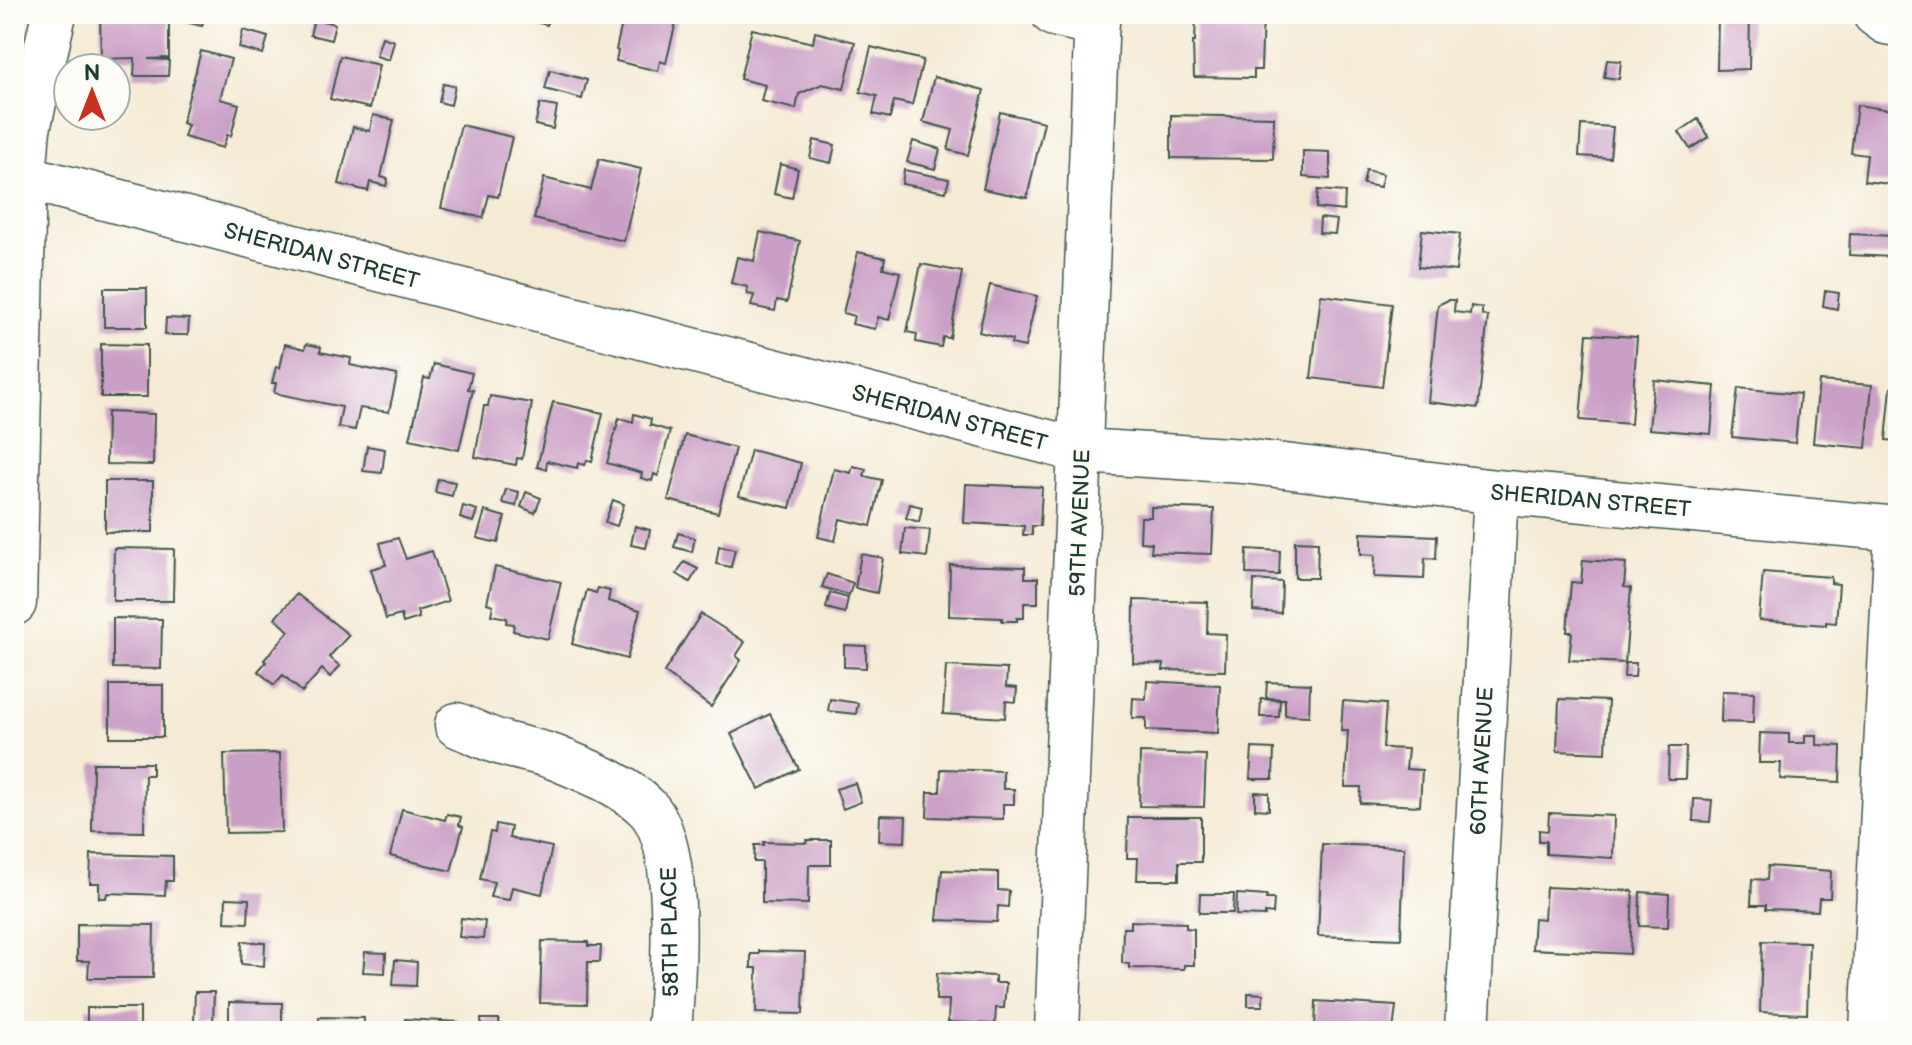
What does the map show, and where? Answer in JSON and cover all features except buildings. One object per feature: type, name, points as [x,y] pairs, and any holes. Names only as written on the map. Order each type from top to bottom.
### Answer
[{"type":"street","points":[[14,603],[24,177],[28,129],[54,14]]},
{"type":"street","points":[[1054,14],[1097,19]]},
{"type":"street","points":[[1875,14],[1886,22],[1898,24]]},
{"type":"street","name":"59TH AVENUE","points":[[1057,1031],[1097,19]]},
{"type":"street","name":"SHERIDAN STREET","points":[[24,177],[1082,451],[1244,461],[1496,492],[1898,529]]},
{"type":"street","name":"60TH AVENUE","points":[[1467,1031],[1496,492]]},
{"type":"street","points":[[1872,1031],[1898,529]]},
{"type":"street","name":"58TH PLACE","points":[[457,725],[500,743],[552,756],[602,778],[630,793],[657,821],[667,850],[670,880],[673,950],[669,1031]]}]
